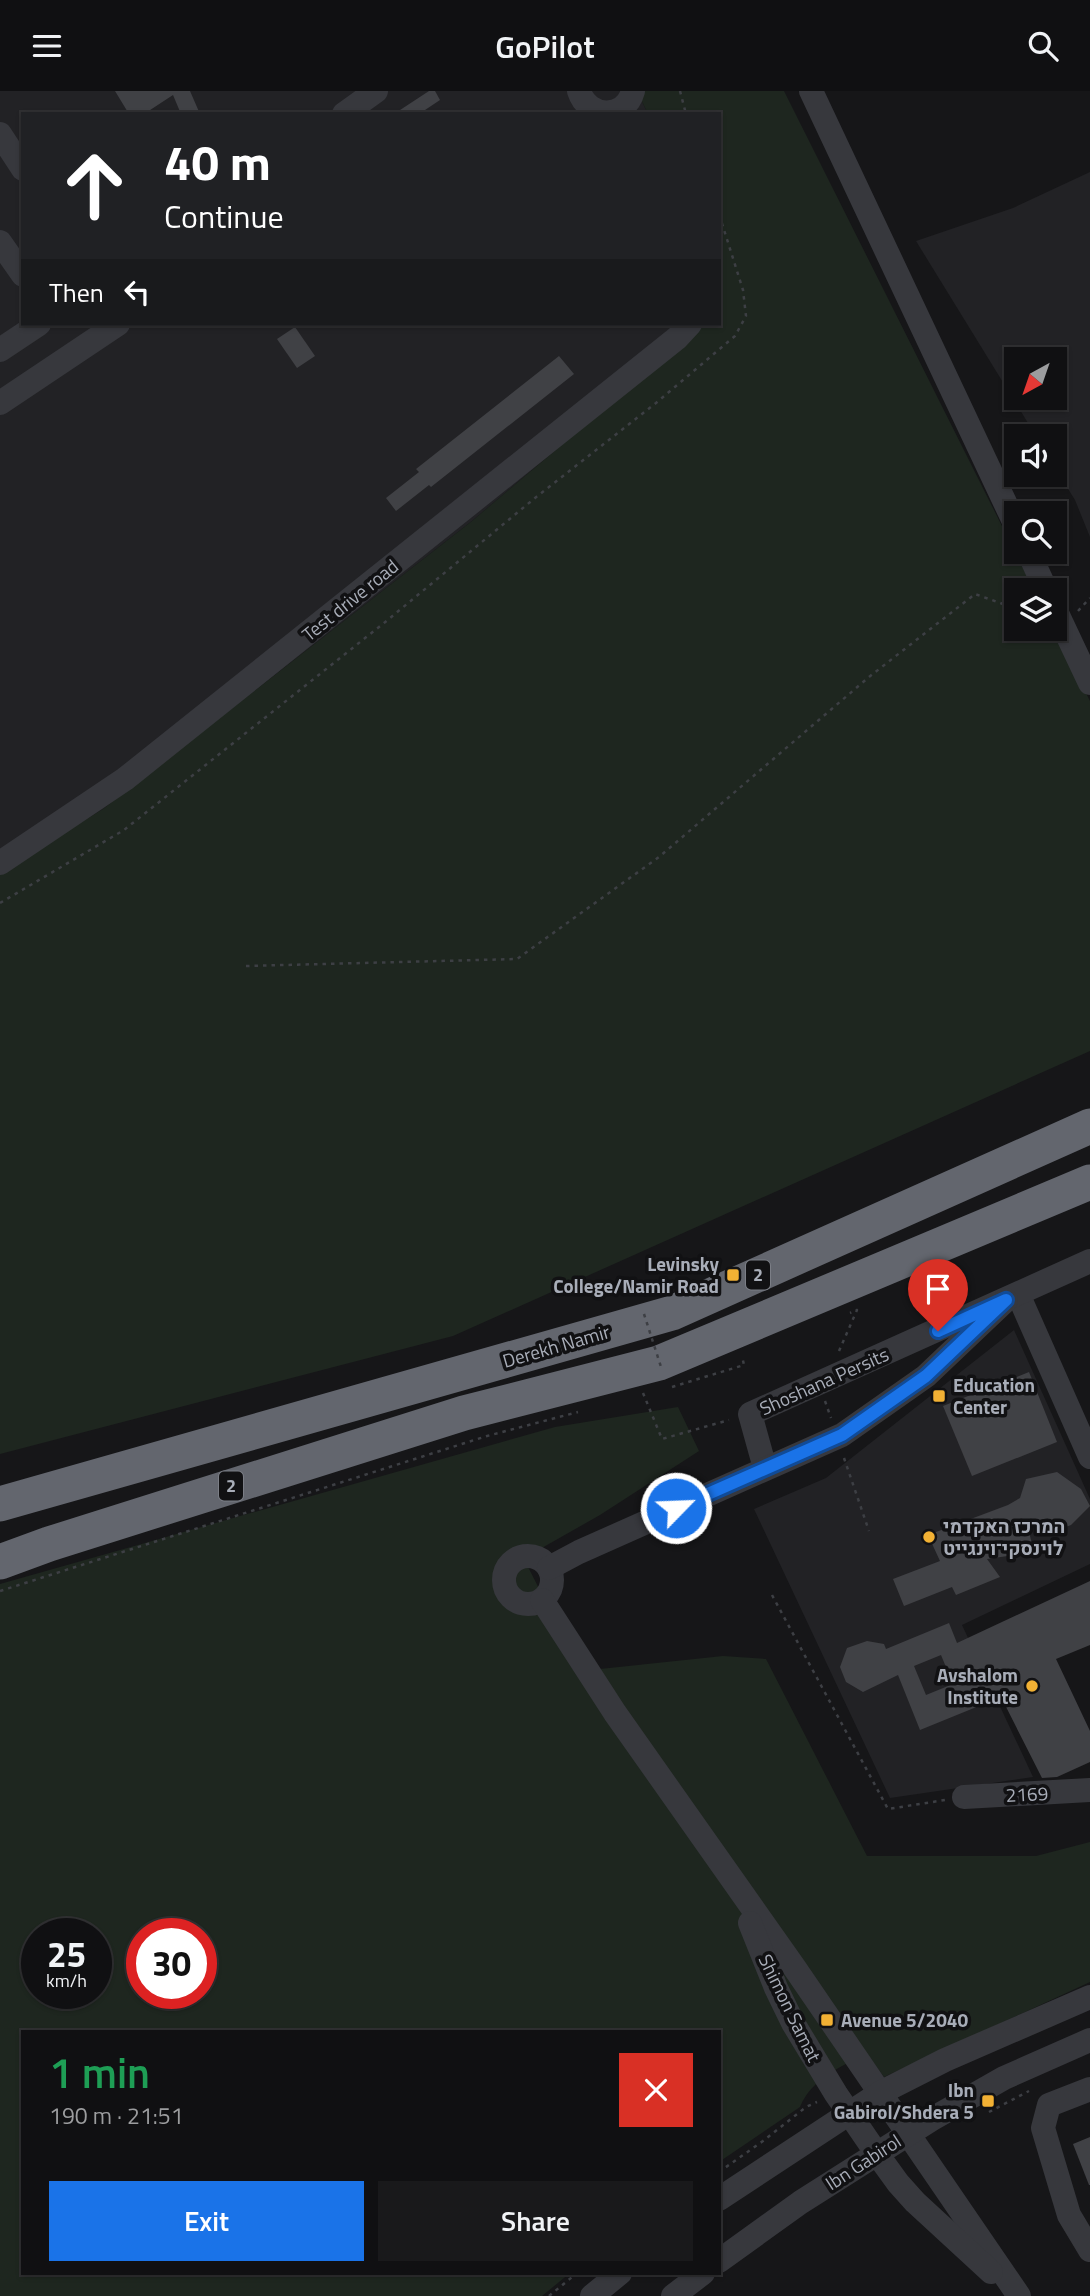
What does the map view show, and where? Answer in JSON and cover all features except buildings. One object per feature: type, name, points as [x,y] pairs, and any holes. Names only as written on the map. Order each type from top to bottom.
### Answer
[{"type":"highway","name":"Derekh Namir","points":[[0,1504],[672,1313],[1090,1126]]},
{"type":"highway","name":"2","points":[[0,1562],[49,1544],[464,1413],[659,1363],[1090,1182]]},
{"type":"street","points":[[347,112],[376,91]]},
{"type":"street","points":[[579,91],[587,105],[594,110],[607,112]]},
{"type":"street","points":[[811,91],[1004,501]]},
{"type":"street","points":[[614,112],[635,100]]},
{"type":"street","points":[[0,134],[21,166]]},
{"type":"street","points":[[0,242],[21,272]]},
{"type":"street","points":[[0,350],[36,326]]},
{"type":"street","points":[[0,403],[115,326]]},
{"type":"street","name":"Test drive road","points":[[0,842],[116,767],[226,684],[671,326]]},
{"type":"street","name":"Test drive road","points":[[0,863],[125,779],[666,347],[688,326]]},
{"type":"street","points":[[1067,634],[1090,683]]},
{"type":"street","name":"Shoshana Persits","points":[[765,1468],[750,1414],[1090,1261]]},
{"type":"street","points":[[549,1568],[579,1552],[842,1435],[926,1376],[1012,1297],[1090,1457]]},
{"type":"street","points":[[527,1555],[542,1560],[549,1568],[553,1580],[551,1588],[542,1600],[527,1604],[512,1598],[507,1591],[504,1576],[512,1562],[527,1555]]},
{"type":"street","name":"Shimon Samat","points":[[542,1600],[615,1713],[1019,2296]]},
{"type":"street","name":"2169","points":[[964,1797],[1090,1790]]},
{"type":"street","name":"Shimon Samat","points":[[722,1866],[793,2023],[877,2154],[915,2202],[1014,2296]]},
{"type":"street","points":[[721,2197],[843,2103],[880,2093],[945,2060],[1090,1997]]},
{"type":"street","name":"Ibn Gabirol","points":[[721,2260],[801,2202],[908,2133],[1004,2078],[1090,2041]]},
{"type":"street","points":[[1090,2089],[1049,2105],[1043,2128],[1069,2215],[1090,2251]]},
{"type":"street","points":[[592,2296],[618,2275]]},
{"type":"street","points":[[673,2296],[700,2275]]},
{"type":"path","points":[[680,91],[685,112]]},
{"type":"path","points":[[0,902],[124,830],[384,624],[735,336],[746,316],[743,290],[721,219]]},
{"type":"path","points":[[246,966],[517,959],[659,857],[869,677],[975,594],[1004,604]]},
{"type":"path","points":[[836,1376],[835,1362],[857,1310],[844,1315]]},
{"type":"path","points":[[644,1314],[662,1370]]},
{"type":"path","points":[[670,1388],[744,1365],[741,1348]]},
{"type":"path","points":[[639,1387],[662,1439],[750,1414]]},
{"type":"path","points":[[0,1591],[487,1436],[588,1409]]},
{"type":"path","points":[[772,1595],[888,1809],[964,1797]]},
{"type":"path","points":[[983,2115],[1029,2091]]},
{"type":"path","points":[[721,2171],[806,2107],[843,2103]]},
{"type":"path","points":[[549,2296],[575,2275]]},
{"type":"shaded area","points":[[0,91],[637,91],[647,112],[21,112],[21,326],[696,326],[690,336],[472,521],[103,809],[0,872]]},
{"type":"shaded area","points":[[637,91],[784,91],[1004,530],[1004,564],[1021,564],[1028,578],[1004,578],[1004,641],[1060,641],[1090,701],[1090,1051],[453,1336],[0,1454],[0,872],[103,809],[472,521],[690,336],[696,326],[721,326],[721,112],[647,112]]},
{"type":"shaded area","points":[[1090,172],[1090,537],[1067,487],[1067,424],[1029,424],[1020,410],[1068,409],[1068,347],[1004,347],[1004,384],[916,241],[1013,208]]},
{"type":"shaded area","name":"המרכז האקדמי לוינסקי־וינגייט","points":[[1014,1330],[1090,1499],[1090,1564],[962,1625],[1033,1777],[890,1798],[754,1509],[826,1478]]},
{"type":"shaded area","points":[[678,1407],[699,1451],[600,1515],[533,1553],[526,1563],[581,1671],[723,1656],[766,1659],[867,1856],[1036,1856],[1090,1842],[1090,1982],[884,2077],[866,2053],[819,2081],[800,2107],[721,2161],[721,2030],[21,2030],[21,2275],[568,2275],[542,2296],[0,2296],[0,1584],[555,1427]]},
{"type":"place","name":"Levinsky College/Namir Road","points":[[733,1275]]},
{"type":"place","name":"Education Center","points":[[939,1396]]},
{"type":"place","name":"המרכז האקדמי לוינסקי־וינגייט","points":[[929,1537]]},
{"type":"place","name":"Avshalom Institute","points":[[1032,1686]]},
{"type":"place","name":"Avenue 5/2040","points":[[827,2020]]},
{"type":"place","name":"Ibn Gabirol/Shdera 5","points":[[988,2101]]},
{"type":"route","points":[[676,1508],[842,1435],[926,1376],[1006,1300],[938,1331]]}]
